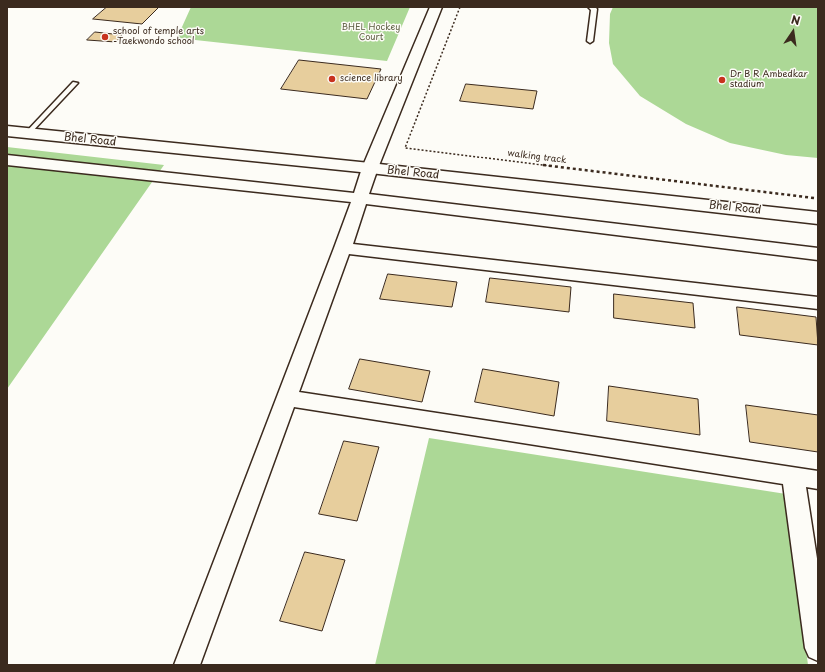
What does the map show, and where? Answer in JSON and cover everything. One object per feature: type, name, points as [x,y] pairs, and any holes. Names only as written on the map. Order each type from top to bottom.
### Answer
[{"type":"street","points":[[187,665],[343,248],[370,168],[436,7]]},
{"type":"street","name":"Bhel Road","points":[[7,131],[370,168],[818,218]]},
{"type":"street","points":[[7,160],[360,198],[818,254]]},
{"type":"street","points":[[343,248],[818,303]]},
{"type":"street","points":[[287,398],[818,480]]},
{"type":"street","points":[[793,476],[818,648]]},
{"type":"lane","points":[[590,41],[594,9],[591,7]]},
{"type":"lane","points":[[28,133],[75,83]]},
{"type":"path","name":"walking track","points":[[460,7],[405,148],[818,199]]},
{"type":"green space","name":"BHEL Hockey Court","points":[[191,7],[410,7],[387,61],[177,38]]},
{"type":"green space","name":"Dr B R Ambedkar stadium","points":[[613,7],[818,7],[818,158],[786,155],[730,143],[686,124],[640,96],[613,64],[609,43],[610,14]]},
{"type":"green space","points":[[7,147],[164,165],[7,389]]},
{"type":"green space","points":[[429,438],[786,494],[808,665],[375,665]]},
{"type":"building","points":[[107,7],[159,7],[142,24],[93,19]]},
{"type":"building","name":"school of temple arts -Taekwondo school","points":[[95,32],[122,35],[116,42],[87,40]]},
{"type":"building","name":"science library","points":[[299,60],[381,69],[367,99],[281,89]]},
{"type":"building","points":[[466,84],[537,91],[533,109],[460,101]]},
{"type":"building","points":[[388,274],[457,282],[452,307],[380,299]]},
{"type":"building","points":[[490,278],[571,287],[569,312],[486,302]]},
{"type":"building","points":[[614,294],[693,303],[695,328],[614,318]]},
{"type":"building","points":[[737,307],[816,317],[818,345],[740,335]]},
{"type":"building","points":[[360,359],[430,371],[422,402],[349,389]]},
{"type":"building","points":[[483,369],[559,382],[554,416],[475,402]]},
{"type":"building","points":[[609,386],[698,399],[700,435],[607,421]]},
{"type":"building","points":[[746,405],[818,415],[818,452],[750,442]]},
{"type":"building","points":[[344,441],[379,447],[357,521],[319,514]]},
{"type":"building","points":[[305,552],[345,560],[322,631],[280,621]]},
{"type":"place","name":"school of temple arts -Taekwondo school","points":[[105,37]]},
{"type":"place","name":"science library","points":[[332,79]]},
{"type":"place","name":"Dr B R Ambedkar stadium","points":[[722,80]]}]
